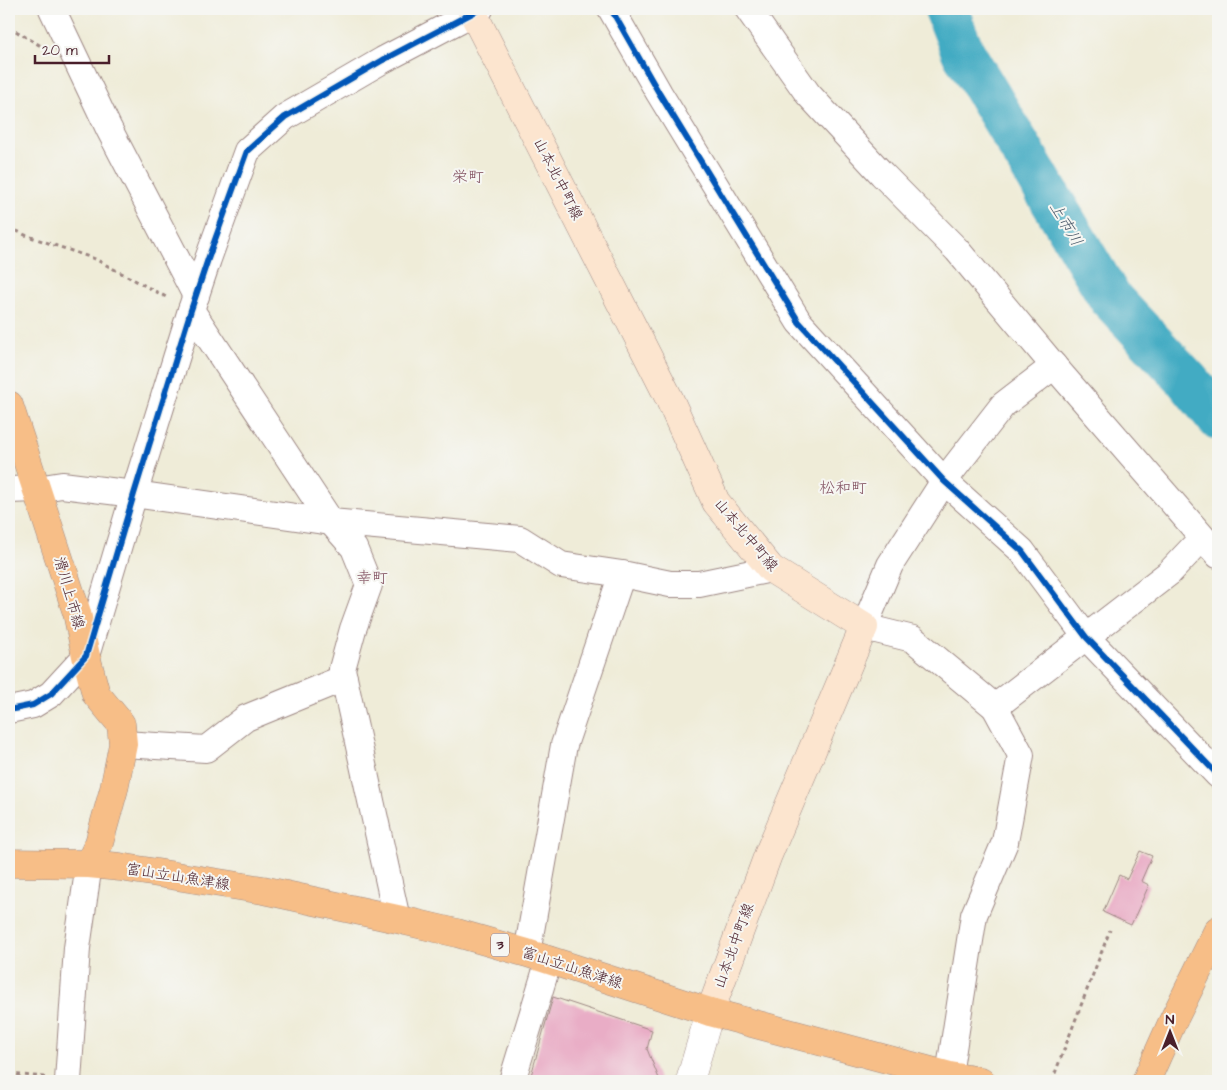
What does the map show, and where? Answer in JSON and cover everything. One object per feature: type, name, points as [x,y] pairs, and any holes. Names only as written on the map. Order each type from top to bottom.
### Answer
[{"type":"main road","name":"山本北中町線","points":[[475,10],[669,398],[716,502],[770,569],[864,627],[768,855],[710,1012]]},
{"type":"main road","name":"滑川上市線","points":[[9,405],[77,613],[96,694],[121,724],[123,744],[114,789],[99,842],[89,864]]},
{"type":"main road","name":"富山立山魚津線","points":[[9,863],[89,864],[120,867],[263,890],[397,919],[458,933],[538,956],[710,1012],[949,1078],[981,1081]]},
{"type":"main road","points":[[1146,1081],[1171,1025],[1218,930]]},
{"type":"street","points":[[52,9],[194,303],[331,522],[354,548],[369,585],[353,629],[342,669],[397,919]]},
{"type":"street","points":[[611,9],[659,93],[799,322],[944,481],[1022,551],[1086,637],[1218,775]]},
{"type":"street","points":[[748,9],[808,94],[882,174],[957,250],[1210,547],[1169,573],[996,707]]},
{"type":"street","points":[[9,710],[33,705],[51,694],[86,656],[194,303],[247,151],[285,117],[475,10]]},
{"type":"street","points":[[949,1078],[974,915],[1005,842],[1021,756],[996,707],[913,639],[864,627],[890,565],[944,481],[1003,404],[1054,366]]},
{"type":"street","points":[[9,490],[62,486],[134,494],[331,522],[520,539],[561,565],[622,574],[670,584],[700,584],[770,569]]},
{"type":"street","points":[[512,1081],[538,956],[564,745],[622,574]]},
{"type":"street","points":[[123,744],[206,748],[246,718],[344,678]]},
{"type":"street","points":[[68,1080],[77,948],[89,864]]},
{"type":"street","points":[[690,1081],[710,1012]]},
{"type":"path","points":[[9,227],[25,235],[95,259],[194,303]]},
{"type":"path","points":[[1052,1081],[1110,930]]},
{"type":"path","points":[[9,1074],[68,1080]]},
{"type":"building","points":[[9,527],[13,537],[9,538]]},
{"type":"building","points":[[1140,851],[1152,856],[1141,881],[1149,885],[1131,925],[1103,912],[1119,875],[1127,879]]},
{"type":"building","points":[[553,997],[652,1030],[647,1049],[660,1081],[535,1081],[530,1079]]},
{"type":"waterway","name":"上市川","points":[[946,9],[963,52],[1110,298],[1187,380],[1218,418]]},
{"type":"cycle path","points":[[9,710],[33,705],[51,694],[86,656],[191,310],[247,151],[285,117],[383,60],[480,9]]},
{"type":"cycle path","points":[[611,9],[659,93],[799,322],[944,481],[1022,551],[1086,637],[1218,775]]},
{"type":"district","name":"栄町","points":[[468,177]]},
{"type":"district","name":"松和町","points":[[843,488]]},
{"type":"district","name":"幸町","points":[[372,578]]}]
